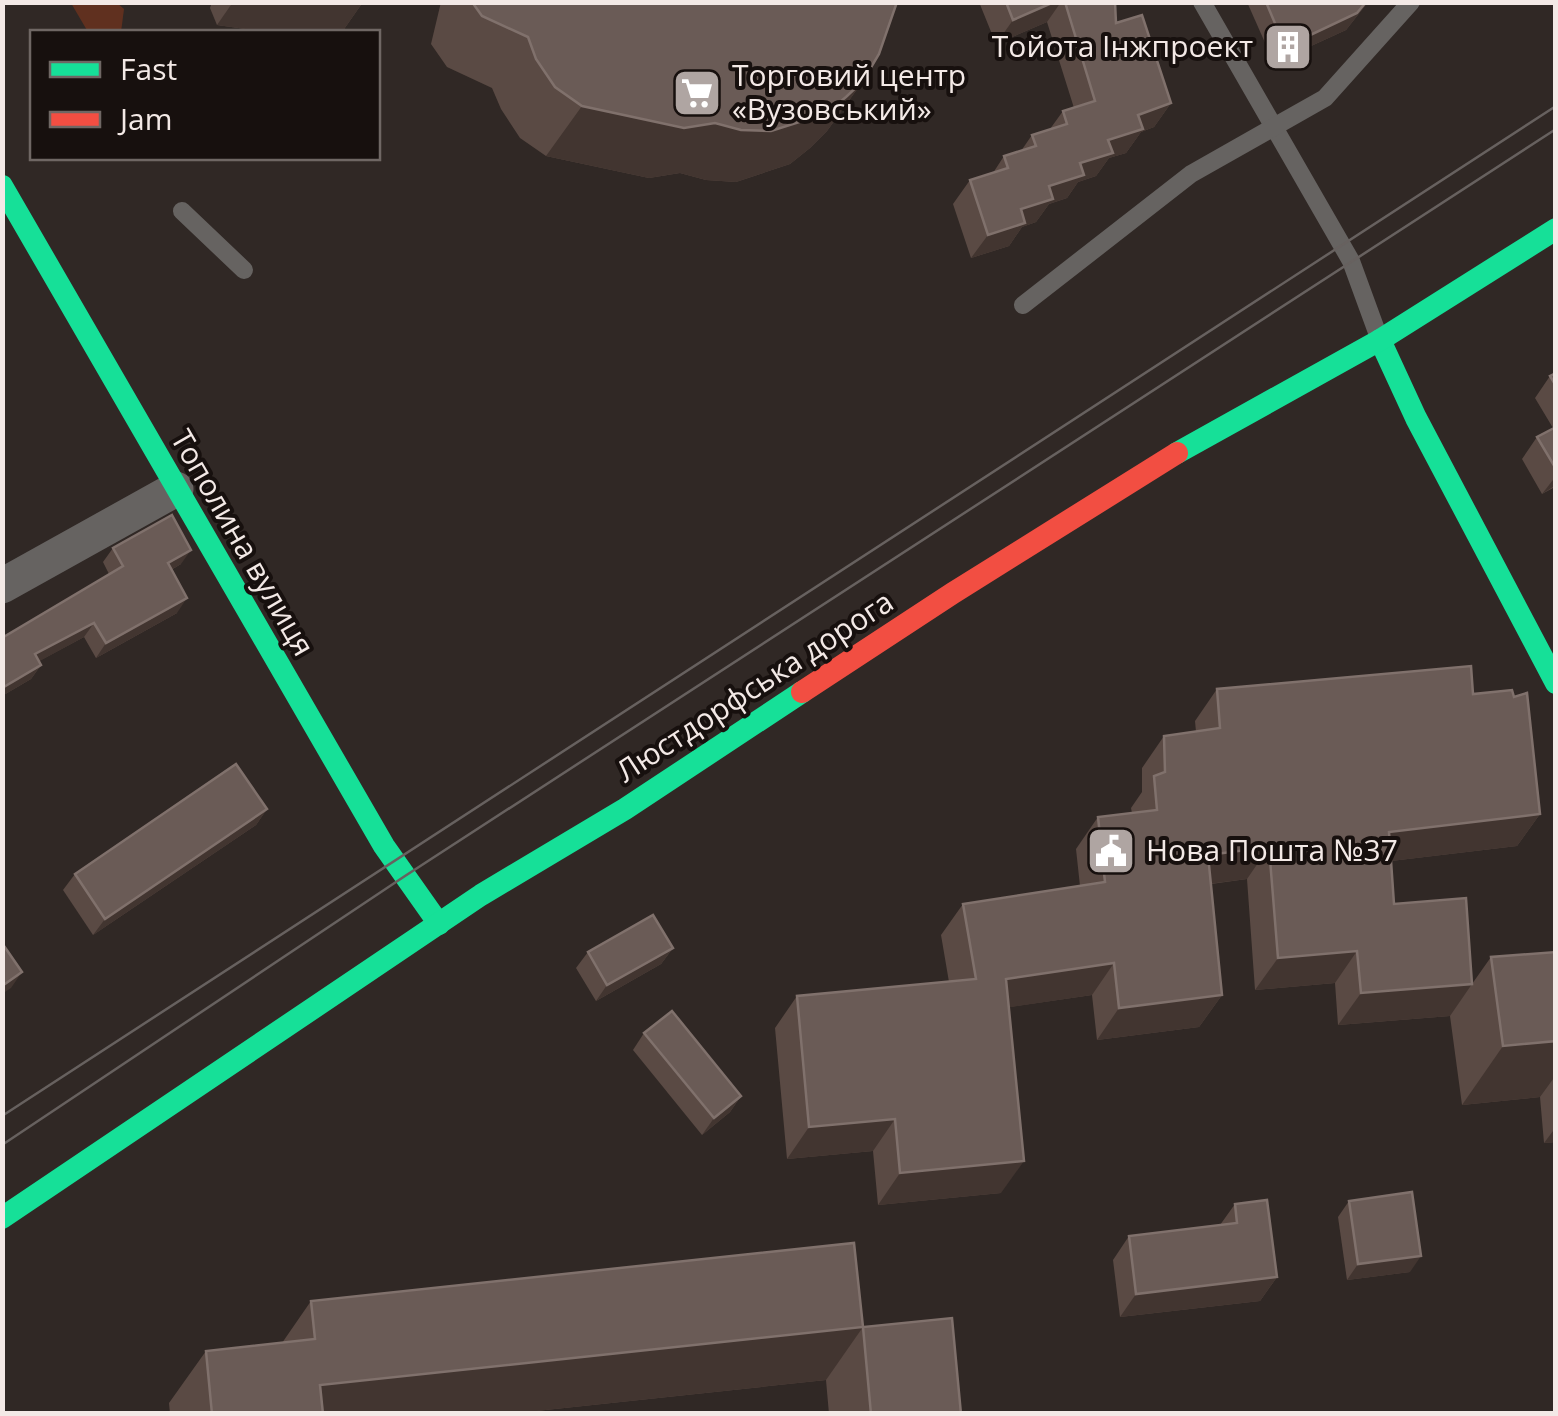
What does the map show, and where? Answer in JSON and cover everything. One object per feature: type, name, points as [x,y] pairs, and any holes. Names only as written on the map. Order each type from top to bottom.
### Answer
[{"type":"main road","name":"Тополина вулиця","points":[[2,186],[384,846],[438,924]]},
{"type":"main road","name":"Люстдорфська дорога","points":[[2,1218],[438,924],[625,809],[953,593],[1170,458],[1380,340],[1556,229]]},
{"type":"main road","points":[[1380,340],[1416,418],[1556,683]]},
{"type":"street","points":[[2,586],[176,488]]},
{"type":"lane","points":[[1202,2],[1351,261],[1380,340]]},
{"type":"lane","points":[[1022,305],[1191,174],[1325,98],[1411,2]]},
{"type":"lane","points":[[182,211],[244,270]]},
{"type":"shaded area","points":[[71,3],[117,3],[124,9],[121,30],[87,30]]},
{"type":"building","name":"Торговий центр «Вузовський»","points":[[472,2],[897,2],[879,54],[863,81],[825,114],[771,131],[741,130],[715,123],[684,128],[582,106],[555,87],[536,59],[528,37],[482,16]]},
{"type":"building","points":[[1006,2],[1054,2],[1013,20]]},
{"type":"building","points":[[1065,2],[1115,2],[1116,23],[1142,15],[1171,103],[1138,115],[1143,129],[1108,140],[1113,153],[1080,163],[1084,175],[1049,186],[1053,199],[1021,209],[1025,223],[988,235],[970,180],[1008,168],[1004,156],[1036,146],[1032,135],[1067,124],[1063,111],[1095,101]]},
{"type":"building","points":[[1266,2],[1366,2],[1357,13],[1285,47]]},
{"type":"building","points":[[1556,427],[1556,469],[1537,437]]},
{"type":"building","points":[[172,515],[191,550],[168,563],[187,598],[106,643],[94,623],[35,654],[41,665],[2,688],[2,638],[123,566],[113,548]]},
{"type":"building","points":[[1471,666],[1473,694],[1512,690],[1514,697],[1527,693],[1540,814],[1389,832],[1394,904],[1466,898],[1472,984],[1361,993],[1357,951],[1278,958],[1269,847],[1208,855],[1222,995],[1119,1008],[1114,963],[1006,979],[1024,1161],[900,1173],[895,1119],[809,1127],[797,996],[976,979],[963,904],[1105,882],[1098,817],[1157,810],[1154,776],[1165,772],[1164,736],[1220,728],[1217,689]]},
{"type":"building","points":[[236,764],[267,809],[105,919],[75,874]]},
{"type":"building","points":[[653,915],[673,948],[607,985],[588,952]]},
{"type":"building","points":[[2,943],[22,972],[2,986]]},
{"type":"building","points":[[1556,952],[1556,1041],[1503,1046],[1491,957]]},
{"type":"building","points":[[672,1011],[741,1096],[714,1118],[644,1033]]},
{"type":"building","points":[[1412,1192],[1421,1256],[1358,1264],[1349,1201]]},
{"type":"building","points":[[1267,1200],[1277,1277],[1136,1294],[1129,1236],[1237,1223],[1235,1204]]},
{"type":"building","points":[[854,1243],[863,1327],[320,1385],[323,1414],[212,1414],[206,1351],[315,1339],[311,1301]]},
{"type":"building","points":[[952,1318],[961,1414],[871,1414],[863,1327]]},
{"type":"tram line","points":[[2,1116],[1556,106]]},
{"type":"tram line","points":[[2,1145],[405,876],[1556,129]]},
{"type":"traffic: fast","points":[[2,186],[384,846],[439,924]]},
{"type":"traffic: fast","points":[[1177,453],[1380,340],[1556,229]]},
{"type":"traffic: fast","points":[[1380,340],[1416,418],[1556,683]]},
{"type":"traffic: fast","points":[[2,1218],[481,895],[625,809],[802,692]]},
{"type":"traffic: jam","points":[[802,692],[1177,453]]},
{"type":"place","name":"Тойота Інжпроект","points":[[1288,47]]},
{"type":"place","name":"Торговий центр «Вузовський»","points":[[697,93]]},
{"type":"place","name":"Нова Пошта №37","points":[[1111,851]]}]
